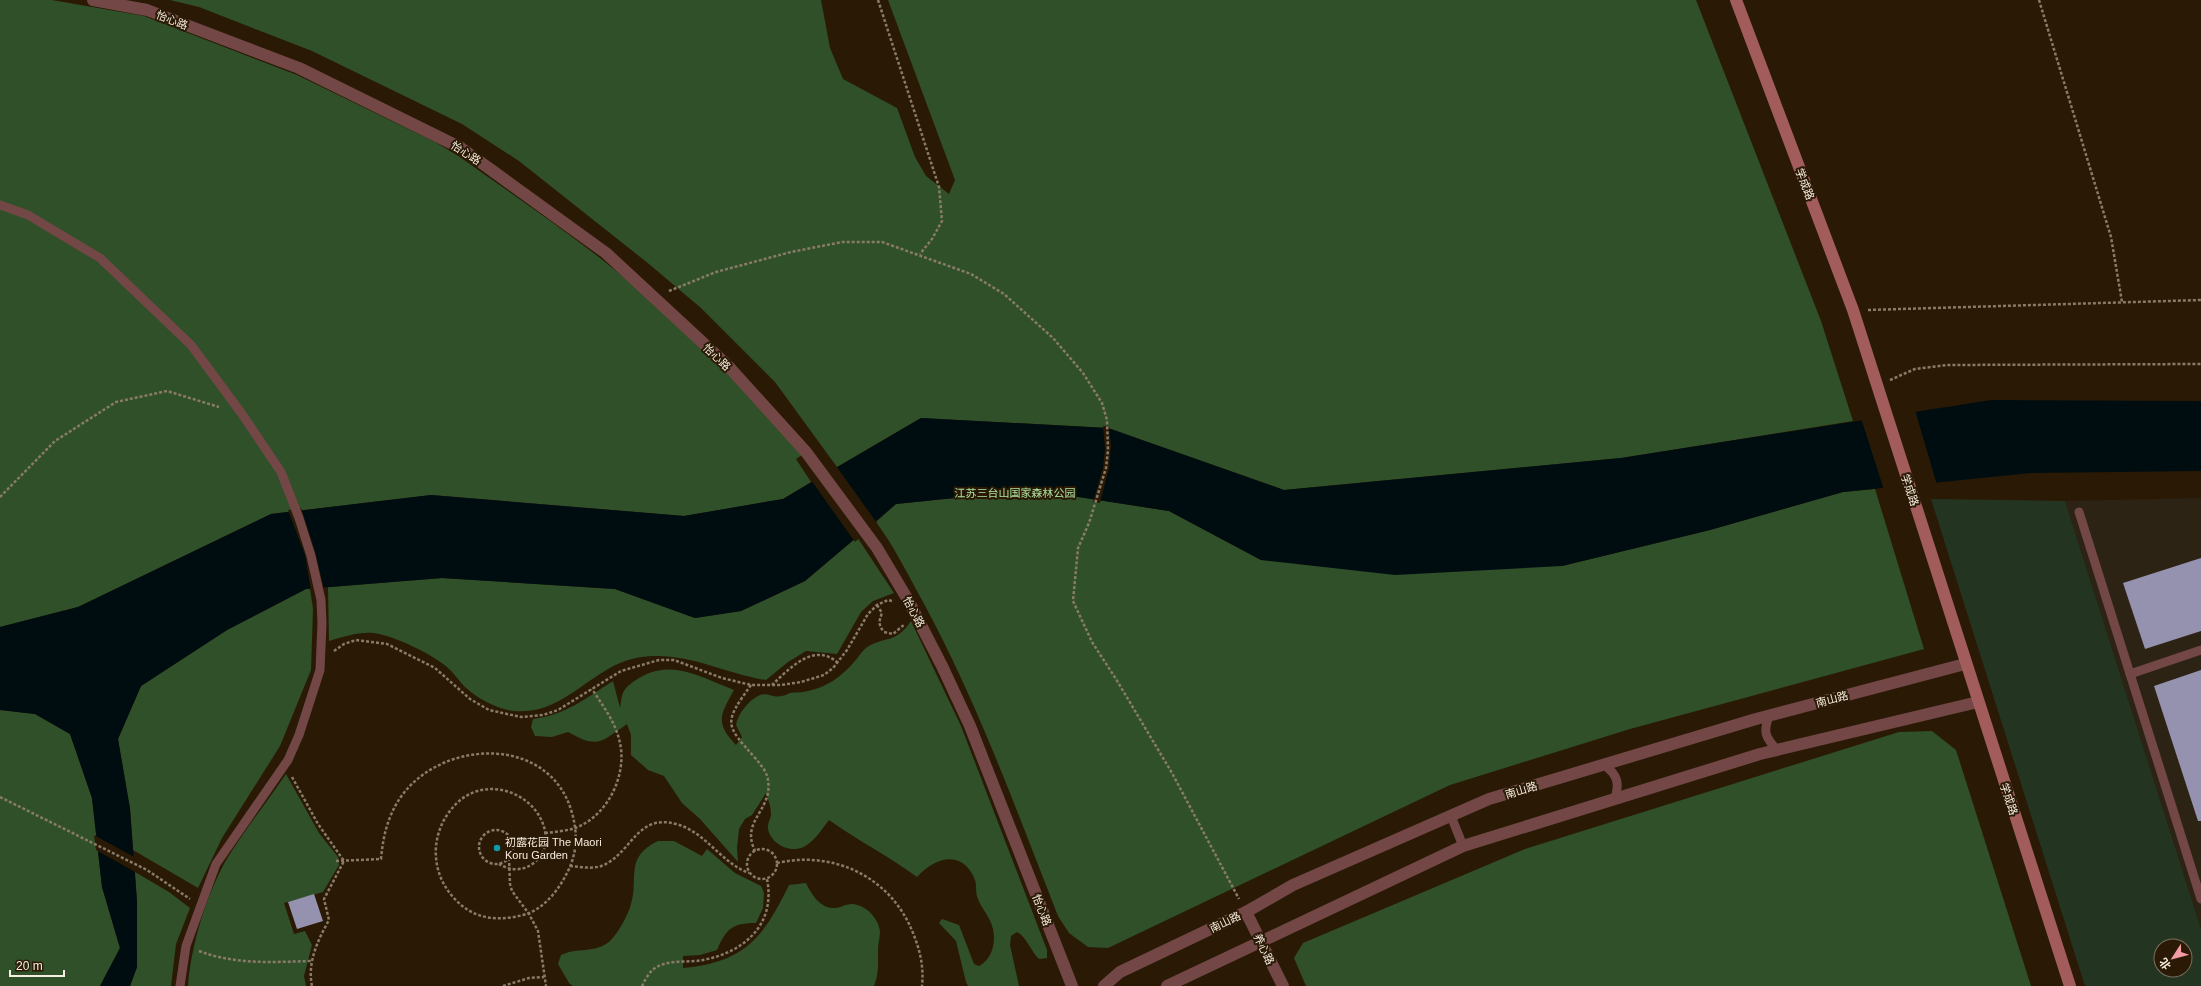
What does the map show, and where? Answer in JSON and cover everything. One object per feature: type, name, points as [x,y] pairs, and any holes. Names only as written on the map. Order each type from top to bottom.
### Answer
[{"type":"street","name":"怡心路","points":[[93,0],[147,10],[299,68],[461,148],[606,253],[729,368],[806,452],[877,548],[908,600],[939,660],[970,726],[1072,986]]},
{"type":"street","name":"学成路","points":[[1736,0],[1853,310],[1965,664],[2070,986]]},
{"type":"street","name":"南山路","points":[[1104,986],[1120,972],[1246,912],[1293,885],[1489,799],[1769,716],[1965,664]]},
{"type":"street","points":[[1168,986],[1260,940],[1463,846],[1615,798],[1777,750],[1978,702]]},
{"type":"street","name":"养心路","points":[[1246,912],[1283,986]]},
{"type":"lane","points":[[0,205],[28,215],[100,258],[191,346],[242,414],[281,472],[299,518],[311,556],[320,600],[322,624],[320,670],[299,735],[285,764],[216,864],[186,946],[180,986]]},
{"type":"lane","points":[[2080,512],[2201,899]]},
{"type":"lane","points":[[2130,674],[2201,650]]},
{"type":"lane","points":[[1769,716],[1765,728],[1768,740],[1777,750]]},
{"type":"lane","points":[[1604,765],[1614,772],[1619,786],[1615,798]]},
{"type":"lane","points":[[1451,816],[1463,846]]},
{"type":"path","points":[[878,0],[938,187],[942,221],[932,239],[920,254]]},
{"type":"path","points":[[2039,0],[2111,237],[2122,302]]},
{"type":"path","points":[[654,298],[716,272],[791,252],[842,242],[882,242],[920,254],[971,274],[1004,294],[1053,338],[1083,373],[1102,403],[1107,420],[1108,450],[1100,492],[1078,548],[1073,601],[1092,642],[1116,678],[1172,773],[1246,912]]},
{"type":"path","points":[[1853,310],[2201,300]]},
{"type":"path","points":[[1877,386],[1915,369],[1946,365],[2201,364]]},
{"type":"path","points":[[0,497],[55,442],[116,402],[168,391],[242,414]]},
{"type":"path","points":[[321,659],[344,644],[356,640],[387,644],[435,668],[470,700],[489,710],[521,717],[543,715],[558,710],[620,671],[659,660],[674,660],[722,678],[751,685],[801,682],[824,675],[838,663],[855,639],[868,614],[877,605],[888,600],[897,602]]},
{"type":"path","points":[[877,605],[882,613],[879,620],[880,628],[887,634],[893,634],[904,626],[906,621]]},
{"type":"path","points":[[771,685],[800,660],[810,655],[824,655],[838,663]]},
{"type":"path","points":[[751,685],[733,710],[730,721],[738,739],[763,768],[768,777],[768,797],[751,828],[749,836],[755,851]]},
{"type":"path","points":[[545,834],[575,828],[596,815],[615,790],[621,774],[622,759],[620,742],[607,712],[592,689]]},
{"type":"path","points":[[336,862],[381,860],[383,838],[393,809],[403,794],[416,780],[436,767],[457,758],[476,753],[497,753],[516,757],[535,766],[562,790],[569,803],[575,828],[576,841],[570,866],[561,885],[552,896],[529,914],[509,918],[493,919],[477,915],[464,908],[452,896],[443,882],[437,867],[435,850],[438,833],[445,818],[458,802],[470,794],[490,790],[516,793],[529,802],[539,812],[546,843],[542,855],[532,865],[520,870],[510,869],[484,859],[479,850],[481,839],[489,832],[500,831],[509,837],[512,848],[509,858],[510,869],[510,884],[512,891],[529,914],[540,943],[546,986]]},
{"type":"path","points":[[285,764],[307,807],[344,861]]},
{"type":"path","points":[[0,797],[147,870],[201,906]]},
{"type":"path","points":[[570,866],[590,868],[605,865],[644,829],[654,823],[666,822],[687,828],[700,836],[737,869],[749,872],[757,878],[767,879],[775,872],[777,863],[773,854],[769,851],[759,849],[755,851],[748,858],[747,863],[749,872]]},
{"type":"path","points":[[499,864],[509,858]]},
{"type":"path","points":[[777,863],[805,858],[822,860],[851,868],[877,883],[902,910],[911,927],[922,962],[922,986]]},
{"type":"path","points":[[312,986],[310,979],[316,942],[330,920],[324,899],[344,861]]},
{"type":"path","points":[[642,986],[654,969],[680,961],[718,957],[740,947],[750,939],[757,930],[767,908],[769,896],[767,879]]},
{"type":"path","points":[[186,946],[214,956],[237,961],[312,961]]},
{"type":"path","points":[[504,986],[529,978],[544,977]]},
{"type":"shaded area","points":[[1991,400],[2201,401],[2201,471],[2031,473],[1843,492],[1710,530],[1562,566],[1395,575],[1261,560],[1169,511],[1033,490],[896,504],[805,581],[741,611],[695,618],[615,589],[442,578],[306,589],[227,630],[141,686],[118,739],[130,809],[137,902],[137,967],[130,986],[100,986],[120,948],[102,887],[92,798],[70,734],[35,714],[0,710],[0,627],[78,607],[271,514],[431,495],[684,516],[783,499],[921,418],[1108,428],[1284,490],[1621,458]]},
{"type":"shaded area","points":[[2201,498],[2201,929],[2065,501]]},
{"type":"green space","points":[[0,0],[52,0],[144,16],[297,75],[435,142],[460,157],[566,232],[654,303],[706,352],[755,402],[802,455],[796,459],[811,482],[783,499],[684,516],[431,495],[271,514],[78,607],[0,627]]},
{"type":"green space","points":[[170,0],[821,0],[830,48],[843,79],[897,108],[915,157],[926,176],[949,194],[955,180],[888,0],[1696,0],[1821,321],[1853,421],[1621,458],[1284,490],[1108,428],[921,418],[837,467],[775,382],[701,308],[649,264],[519,161],[462,124],[312,51],[199,7]]},
{"type":"green space","name":"江苏三台山国家森林公园","points":[[1875,489],[1924,649],[1630,729],[1450,785],[1108,948],[1088,947],[1069,933],[1058,916],[995,756],[961,677],[906,570],[876,522],[896,504],[1033,490],[1169,511],[1261,560],[1562,566],[1710,530],[1843,492]]},
{"type":"green space","points":[[1931,499],[2065,501],[2201,929],[2201,986],[2085,986]]},
{"type":"green space","points":[[857,537],[894,593],[873,601],[861,612],[837,654],[806,651],[788,662],[766,680],[749,677],[686,659],[653,656],[636,658],[620,663],[605,671],[563,699],[548,706],[532,711],[514,711],[494,706],[476,696],[465,687],[450,669],[432,656],[391,637],[373,633],[362,633],[329,641],[328,587],[442,578],[615,589],[695,618],[741,611],[805,581]]},
{"type":"green space","points":[[306,589],[310,589],[313,609],[311,670],[280,746],[222,838],[198,888],[133,850],[130,808],[118,739],[141,686],[227,630]]},
{"type":"green space","points":[[911,621],[961,726],[1047,950],[1047,958],[1039,959],[1020,934],[1017,932],[1011,936],[1010,945],[1019,986],[968,986],[966,982],[956,941],[939,923],[942,919],[959,925],[974,964],[979,966],[990,955],[994,934],[990,921],[978,899],[975,880],[970,870],[956,860],[948,859],[940,861],[924,870],[917,877],[829,820],[816,837],[807,845],[795,849],[783,847],[773,840],[768,829],[771,811],[766,793],[752,815],[745,819],[739,829],[737,848],[738,862],[700,819],[682,803],[664,776],[648,770],[631,755],[631,735],[627,724],[605,739],[593,742],[568,732],[552,737],[535,736],[531,727],[533,719],[556,714],[566,710],[613,681],[620,708],[624,691],[636,680],[653,672],[676,670],[688,672],[734,690],[723,712],[722,724],[729,737],[736,745],[742,737],[736,725],[737,720],[745,707],[756,697],[762,694],[783,696],[790,693],[806,692],[821,687],[833,681],[844,672],[866,648],[900,634]]},
{"type":"green space","points":[[0,710],[35,714],[70,734],[92,798],[102,887],[120,948],[100,986],[0,986]]},
{"type":"green space","points":[[1932,731],[1956,750],[2031,986],[1306,986],[1294,958],[1303,943],[1525,849],[1899,732]]},
{"type":"green space","points":[[286,774],[319,833],[338,857],[339,865],[323,892],[284,903],[294,934],[305,931],[312,945],[304,976],[306,986],[188,986],[196,936],[213,886],[235,846]]},
{"type":"green space","points":[[658,841],[674,841],[702,856],[707,849],[735,873],[761,886],[764,893],[763,908],[756,923],[735,926],[727,932],[717,950],[700,955],[683,956],[683,968],[704,965],[722,960],[737,953],[750,944],[760,933],[780,904],[789,885],[806,883],[819,902],[827,907],[835,908],[850,904],[858,905],[871,913],[874,917],[880,931],[878,964],[874,986],[573,986],[569,983],[558,964],[561,955],[573,951],[598,948],[610,941],[617,933],[628,913],[631,904],[637,861],[647,847]]},
{"type":"green space","points":[[135,872],[169,892],[190,908],[176,944],[171,986],[130,986],[137,967],[137,902]]},
{"type":"pier","points":[[1915,410],[1937,485],[1884,490],[1861,418]]},
{"type":"pier","points":[[1103,426],[1109,426],[1111,445],[1109,468],[1100,503],[1093,502],[1103,468],[1105,449]]},
{"type":"pier","points":[[836,466],[877,523],[855,542],[811,480]]},
{"type":"pier","points":[[301,508],[315,551],[324,589],[311,591],[305,555],[288,510]]},
{"type":"pier","points":[[94,835],[136,858],[137,873],[96,850]]},
{"type":"building","points":[[2201,558],[2201,631],[2145,649],[2123,583]]},
{"type":"building","points":[[2201,670],[2201,821],[2198,821],[2154,686]]},
{"type":"building","points":[[314,894],[323,921],[297,929],[288,902]]},
{"type":"place","name":"初露花园 The Maori Koru Garden","points":[[497,848]]}]
